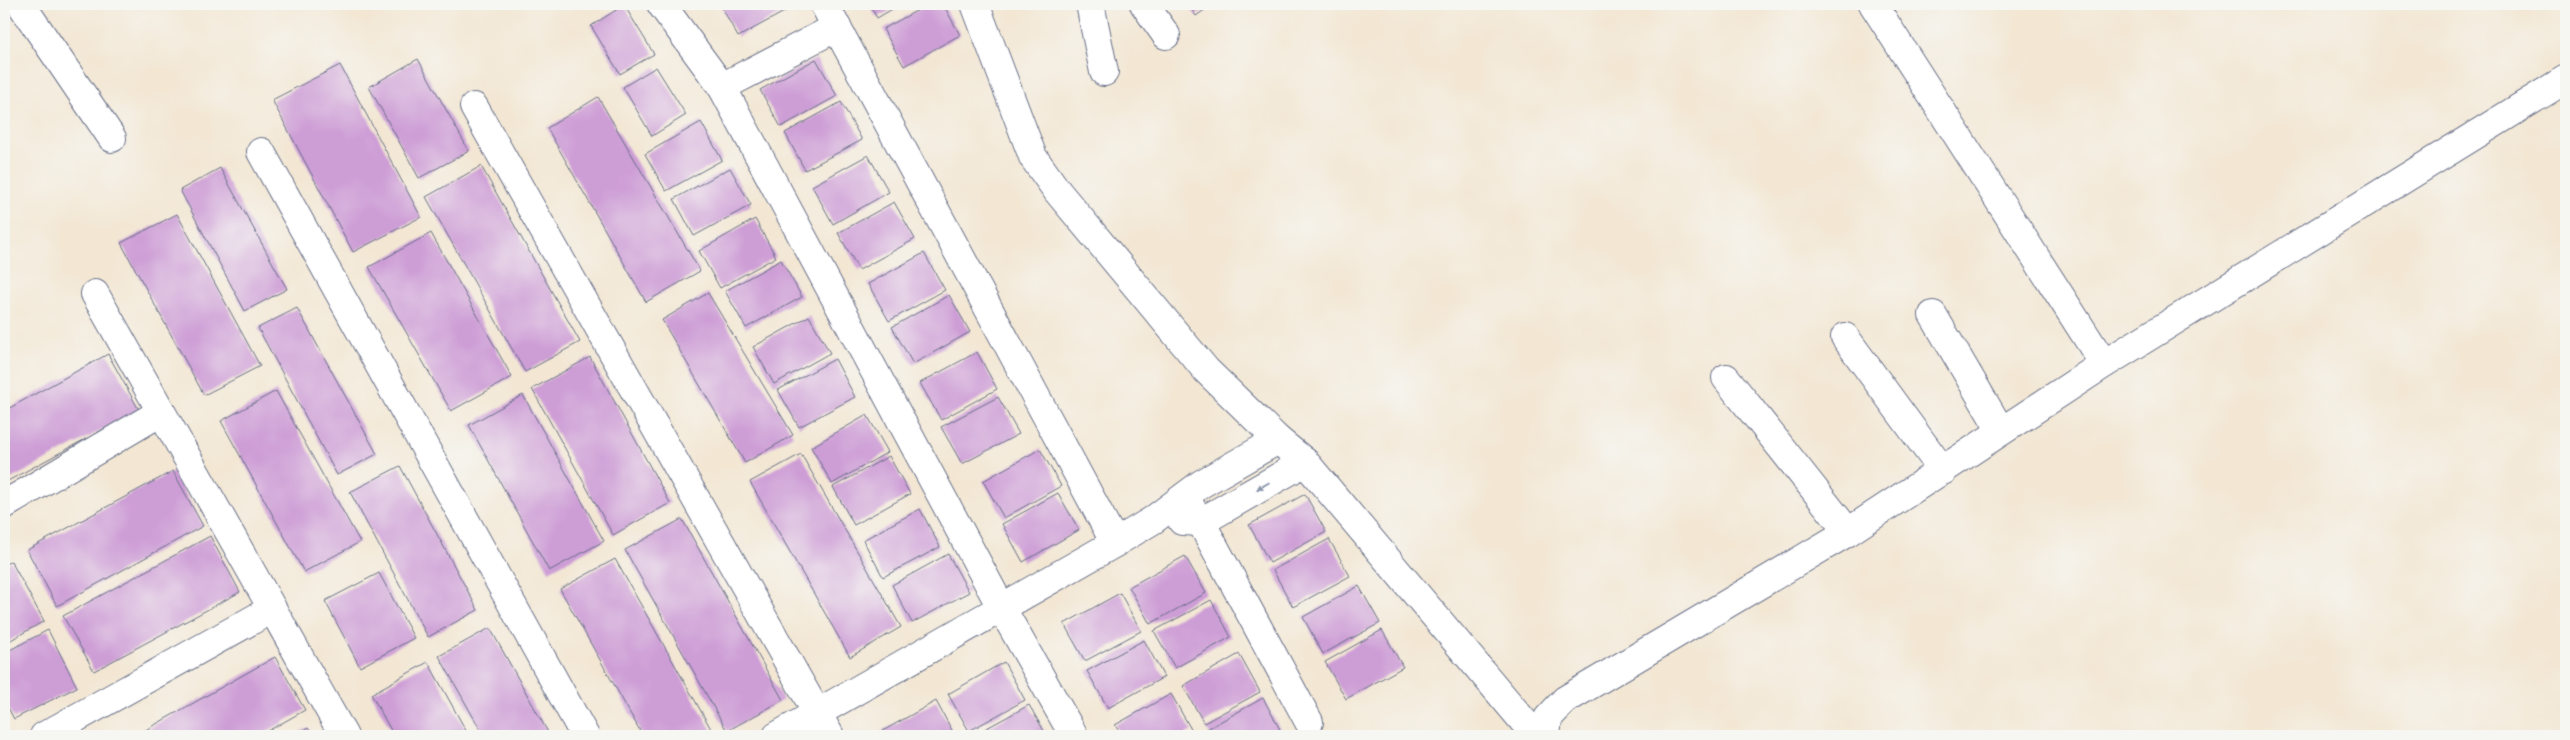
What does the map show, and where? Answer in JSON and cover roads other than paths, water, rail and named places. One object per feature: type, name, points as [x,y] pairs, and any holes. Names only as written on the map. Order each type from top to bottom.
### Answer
[{"type":"street","points":[[21,4],[112,138]]},
{"type":"street","points":[[661,4],[722,87],[1000,607],[1074,736]]},
{"type":"street","points":[[975,4],[1033,157],[1058,192],[1206,370],[1278,440],[1305,462],[1536,736]]},
{"type":"street","points":[[1090,4],[1104,72]]},
{"type":"street","points":[[1144,4],[1166,35]]},
{"type":"street","points":[[1873,4],[2104,364]]},
{"type":"street","points":[[722,87],[830,15],[1114,543]]},
{"type":"street","points":[[1546,736],[1548,718],[1565,700],[1848,532],[2104,364],[2566,79]]},
{"type":"street","points":[[474,107],[830,736]]},
{"type":"street","points":[[261,152],[585,736]]},
{"type":"street","points":[[95,294],[344,736]]},
{"type":"street","points":[[1933,315],[2001,431]]},
{"type":"street","points":[[1845,337],[1943,471]]},
{"type":"street","points":[[1726,378],[1848,532]]},
{"type":"street","points":[[4,505],[161,412]]},
{"type":"street","points":[[777,736],[1153,520],[1184,496],[1278,440]]},
{"type":"street","points":[[1153,520],[1200,522],[1305,462]]},
{"type":"street","points":[[1184,496],[1309,722]]},
{"type":"street","points":[[44,736],[272,609]]}]
